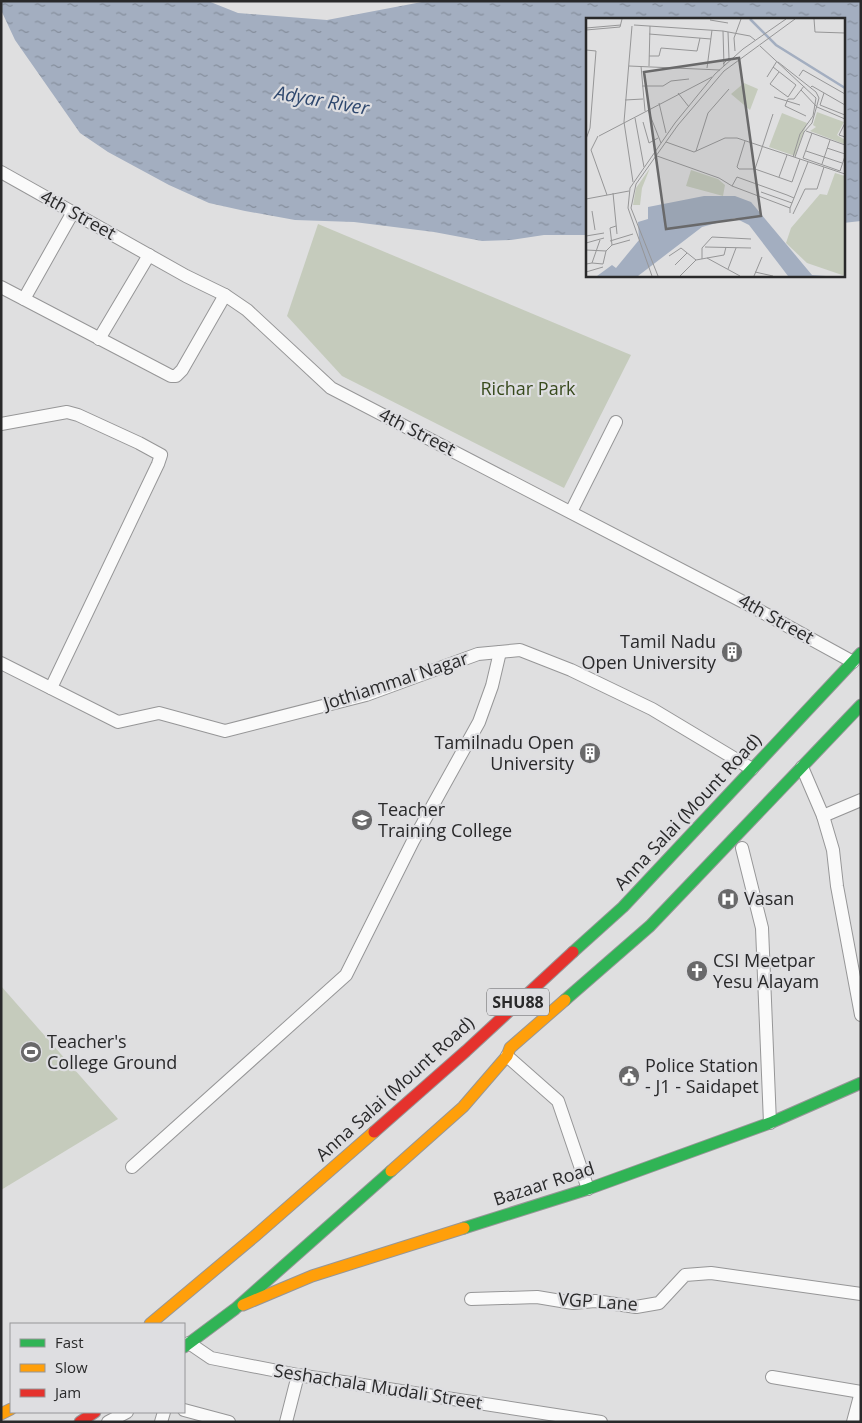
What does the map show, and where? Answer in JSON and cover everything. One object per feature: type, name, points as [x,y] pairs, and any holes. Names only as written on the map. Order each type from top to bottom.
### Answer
[{"type":"main road","name":"Anna Salai (Mount Road)","points":[[151,1323],[256,1236],[451,1064],[623,907],[857,657]]},
{"type":"main road","name":"SHU88","points":[[187,1345],[235,1309],[463,1107],[508,1056],[510,1048],[650,926],[861,705]]},
{"type":"main road","name":"Bazaar Road","points":[[235,1309],[312,1276],[588,1189],[770,1123],[861,1083]]},
{"type":"main road","points":[[80,1422],[93,1413]]},
{"type":"street","name":"4th Street","points":[[1,172],[186,276],[225,295],[254,316],[332,388],[752,606],[857,657]]},
{"type":"street","points":[[24,299],[72,212]]},
{"type":"street","points":[[99,339],[149,255]]},
{"type":"street","points":[[1,287],[166,375],[176,376],[182,370],[225,295]]},
{"type":"street","points":[[1,424],[67,412],[139,442],[161,455],[51,688]]},
{"type":"street","points":[[571,512],[616,422]]},
{"type":"street","name":"Jothiammal Nagar","points":[[1,663],[118,722],[159,713],[225,730],[366,695],[478,654],[520,650],[571,670],[652,709],[752,769]]},
{"type":"street","points":[[132,1167],[346,975],[413,841],[478,722],[492,686],[500,652]]},
{"type":"street","points":[[802,767],[822,816],[832,850],[861,1015]]},
{"type":"street","points":[[822,816],[861,800]]},
{"type":"street","points":[[742,848],[762,928],[770,1123]]},
{"type":"street","points":[[508,1056],[558,1101],[588,1189]]},
{"type":"street","name":"VGP Lane","points":[[471,1300],[537,1297],[573,1303],[595,1301],[636,1307],[659,1302],[685,1275],[711,1273],[861,1294]]},
{"type":"street","name":"Seshachala Mudali Street","points":[[187,1345],[211,1358],[298,1375],[601,1422]]},
{"type":"street","points":[[286,1422],[298,1375]]},
{"type":"street","points":[[772,1377],[860,1392],[853,1422]]},
{"type":"street","points":[[185,1410],[229,1422]]},
{"type":"street","points":[[108,1422],[124,1413]]},
{"type":"green space","name":"Richar Park","points":[[318,224],[631,355],[564,488],[342,376],[287,316]]},
{"type":"green space","name":"Teacher's College Ground","points":[[1,986],[118,1119],[1,1190]]},
{"type":"water","name":"Adyar River","points":[[1,1],[208,1],[238,13],[327,20],[427,1],[861,1],[861,221],[844,223],[844,18],[586,18],[586,235],[544,235],[511,240],[482,241],[434,232],[354,222],[295,220],[209,203],[169,185],[108,152],[80,133],[15,40],[1,10]]},
{"type":"traffic: fast","points":[[573,952],[623,907],[861,653]]},
{"type":"traffic: fast","points":[[565,1000],[650,926],[861,705]]},
{"type":"traffic: fast","points":[[464,1228],[588,1189],[770,1123],[861,1083]]},
{"type":"traffic: fast","points":[[185,1346],[235,1309],[391,1171]]},
{"type":"traffic: slow","points":[[391,1171],[463,1107],[507,1056],[510,1048],[565,1000]]},
{"type":"traffic: slow","points":[[151,1323],[255,1236],[374,1132]]},
{"type":"traffic: slow","points":[[243,1305],[312,1276],[464,1228]]},
{"type":"traffic: slow","points":[[1,1414],[10,1410]]},
{"type":"traffic: jam","points":[[374,1132],[466,1051],[573,952]]},
{"type":"traffic: jam","points":[[80,1422],[94,1413]]},
{"type":"place","name":"Tamil Nadu Open University","points":[[732,652]]},
{"type":"place","name":"Tamilnadu Open University","points":[[590,753]]},
{"type":"place","name":"Teacher Training College","points":[[362,820]]},
{"type":"place","name":"Vasan","points":[[728,899]]},
{"type":"place","name":"CSI Meetpar Yesu Alayam","points":[[697,971]]},
{"type":"place","name":"Teacher's College Ground","points":[[31,1052]]},
{"type":"place","name":"Police Station - J1 - Saidapet","points":[[629,1076]]}]
